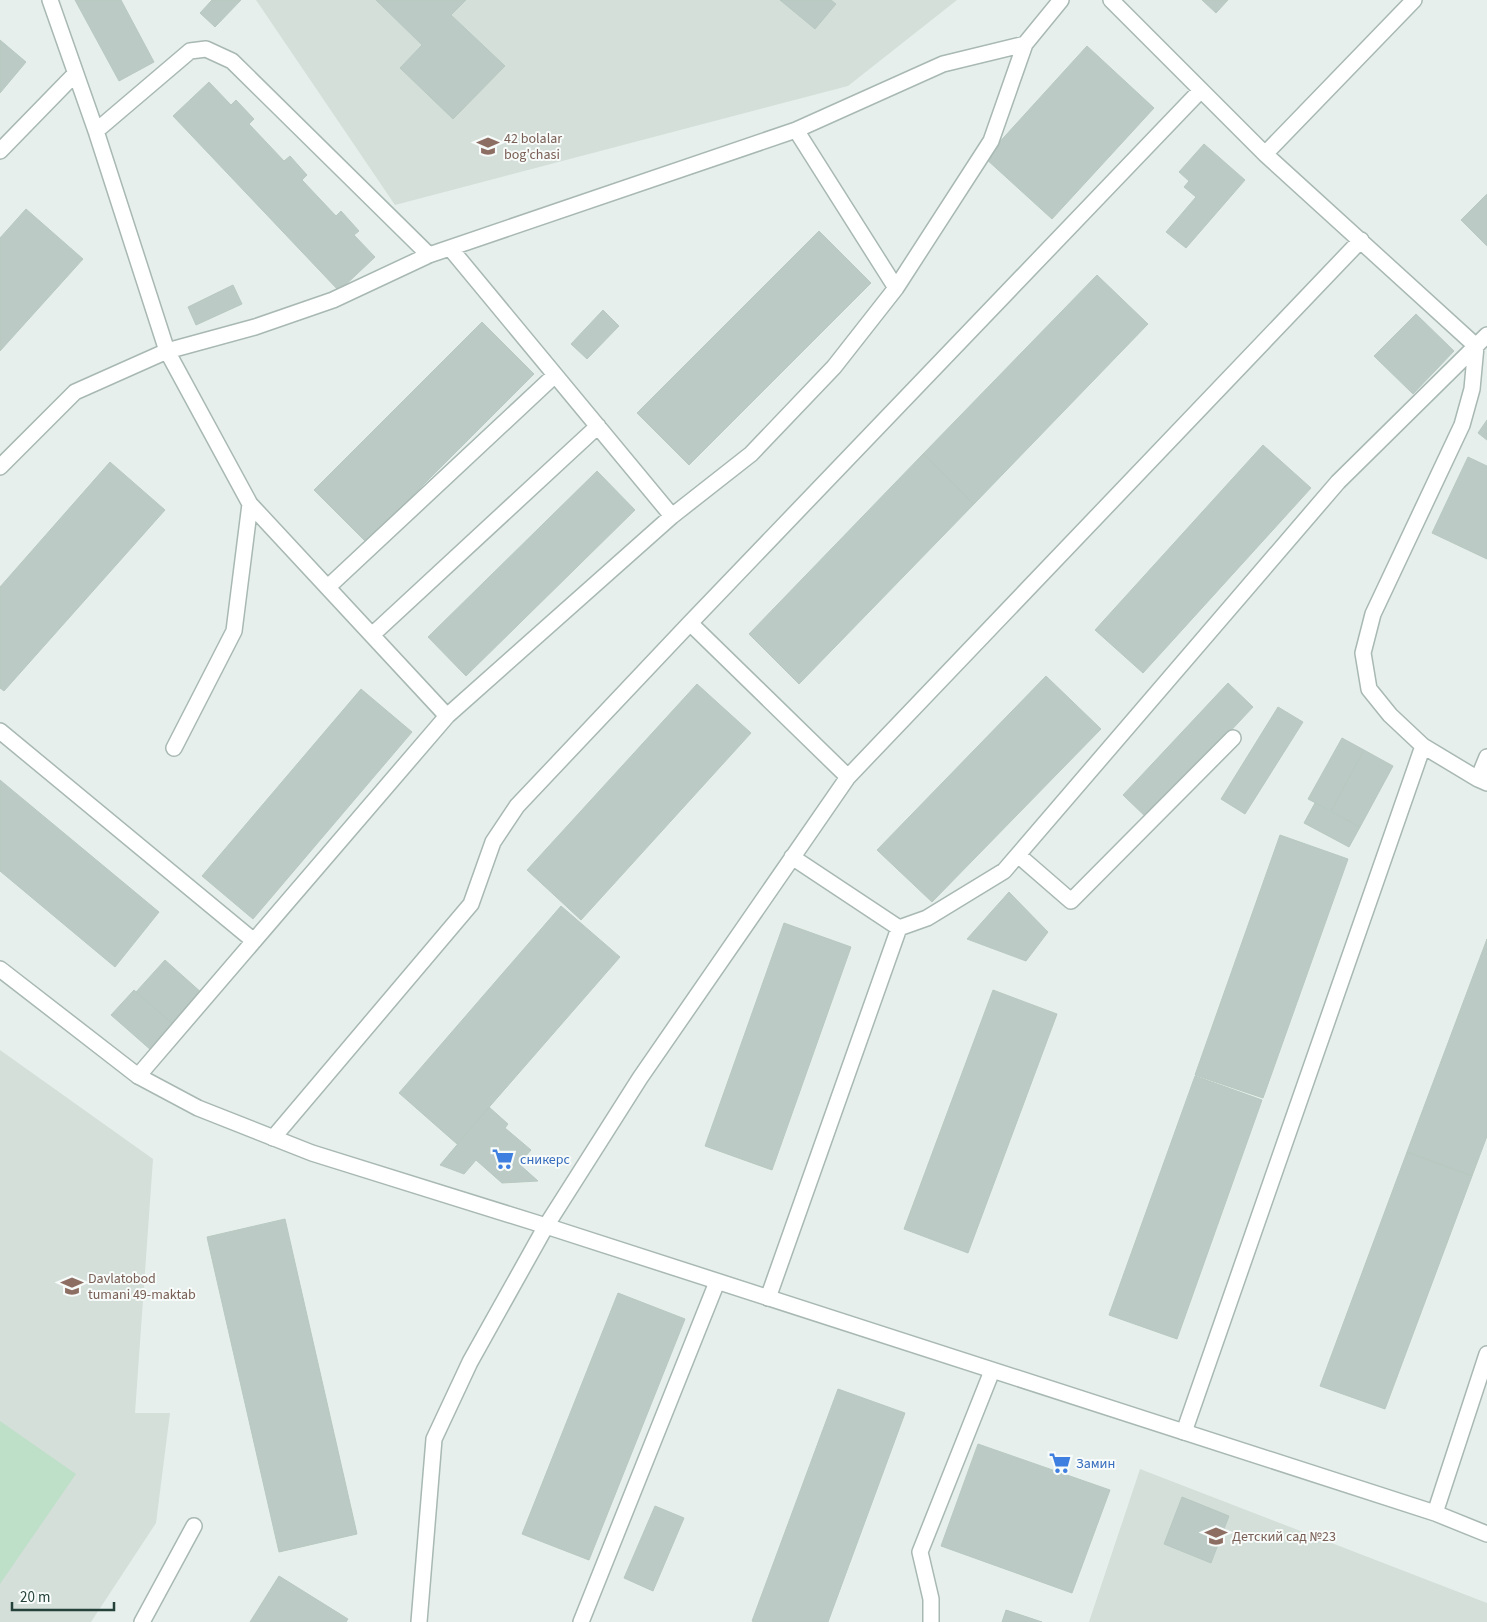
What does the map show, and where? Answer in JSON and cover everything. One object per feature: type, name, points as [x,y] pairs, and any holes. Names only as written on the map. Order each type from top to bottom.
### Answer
[{"type":"street","points":[[50,0],[96,131],[167,351],[250,504],[447,716]]},
{"type":"street","points":[[138,1076],[447,716],[672,516],[751,454],[834,367],[896,288],[991,141],[1025,44],[1061,0]]},
{"type":"street","points":[[1111,0],[1265,154],[1476,346]]},
{"type":"street","points":[[1265,154],[1414,0]]},
{"type":"street","points":[[0,467],[75,392],[167,351],[255,327],[333,300],[429,255],[796,130],[943,64],[1025,44]]},
{"type":"street","points":[[96,131],[190,51],[206,49],[232,61],[429,255]]},
{"type":"street","points":[[0,151],[75,74]]},
{"type":"street","points":[[273,1138],[471,904],[493,842],[517,806],[1201,90]]},
{"type":"street","points":[[796,130],[896,288]]},
{"type":"street","points":[[419,1622],[434,1439],[470,1362],[546,1226],[640,1078],[848,777],[1361,240]]},
{"type":"street","points":[[450,248],[672,516]]},
{"type":"street","points":[[899,928],[927,918],[1004,871],[1338,482],[1487,335]]},
{"type":"street","points":[[1476,346],[1472,389],[1462,425],[1373,614],[1363,653],[1369,689],[1390,715],[1423,746],[1483,781],[1487,758]]},
{"type":"street","points":[[328,587],[555,375]]},
{"type":"street","points":[[372,635],[598,426]]},
{"type":"street","points":[[174,748],[234,631],[250,504]]},
{"type":"street","points":[[690,623],[848,777]]},
{"type":"street","points":[[0,731],[254,941]]},
{"type":"street","points":[[1018,855],[1071,901],[1233,738]]},
{"type":"street","points":[[1184,1432],[1423,746]]},
{"type":"street","points":[[792,857],[899,928]]},
{"type":"street","points":[[768,1298],[899,928]]},
{"type":"street","points":[[0,970],[138,1076],[198,1108],[312,1153],[546,1226],[1435,1513],[1487,1534]]},
{"type":"street","points":[[581,1622],[717,1282]]},
{"type":"street","points":[[1435,1513],[1487,1354]]},
{"type":"street","points":[[931,1622],[931,1599],[920,1552],[992,1371]]},
{"type":"street","points":[[142,1622],[194,1526]]},
{"type":"shaded area","name":"42 bolalar bog'chasi","points":[[256,0],[957,0],[848,86],[395,205]]},
{"type":"shaded area","name":"Davlatobod tumani 49-maktab","points":[[0,1050],[153,1159],[135,1413],[170,1413],[156,1523],[91,1622],[0,1622]]},
{"type":"shaded area","name":"Детский сад №23","points":[[1140,1469],[1487,1603],[1487,1622],[1089,1622]]},
{"type":"green space","points":[[0,1421],[76,1474],[0,1584]]},
{"type":"building","points":[[75,0],[121,0],[154,62],[119,81]]},
{"type":"building","points":[[212,0],[241,0],[215,27],[200,13]]},
{"type":"building","points":[[376,0],[466,0],[451,15],[505,66],[453,119],[400,68],[422,45]]},
{"type":"building","points":[[780,0],[831,0],[836,4],[815,29]]},
{"type":"building","points":[[1202,0],[1228,0],[1216,13]]},
{"type":"building","points":[[0,40],[26,62],[0,93]]},
{"type":"building","points":[[1087,46],[1154,108],[1052,219],[985,158]]},
{"type":"building","points":[[209,82],[231,105],[236,100],[254,119],[249,124],[284,161],[290,156],[307,175],[302,180],[336,216],[341,211],[359,231],[354,235],[375,257],[339,291],[173,116]]},
{"type":"building","points":[[1204,144],[1245,180],[1186,248],[1166,232],[1196,197],[1184,187],[1189,181],[1179,172]]},
{"type":"building","points":[[1487,194],[1487,246],[1461,220]]},
{"type":"building","points":[[26,209],[83,259],[0,351],[0,238]]},
{"type":"building","points":[[819,231],[871,283],[689,465],[637,413]]},
{"type":"building","points":[[1097,275],[1148,324],[974,504],[923,454]]},
{"type":"building","points":[[233,285],[242,304],[196,325],[188,307]]},
{"type":"building","points":[[603,310],[619,326],[587,359],[571,344]]},
{"type":"building","points":[[1416,314],[1454,351],[1413,394],[1374,356]]},
{"type":"building","points":[[482,322],[534,374],[366,542],[314,490]]},
{"type":"building","points":[[1487,420],[1487,440],[1478,433]]},
{"type":"building","points":[[1263,445],[1311,488],[1143,673],[1095,630]]},
{"type":"building","points":[[923,454],[974,504],[799,684],[749,634]]},
{"type":"building","points":[[1468,457],[1487,466],[1487,559],[1432,533]]},
{"type":"building","points":[[110,462],[165,510],[4,691],[0,688],[0,587]]},
{"type":"building","points":[[597,471],[635,510],[466,676],[428,637]]},
{"type":"building","points":[[1046,676],[1101,729],[932,902],[877,850]]},
{"type":"building","points":[[1228,683],[1253,707],[1148,819],[1123,795]]},
{"type":"building","points":[[697,684],[751,733],[581,920],[527,870]]},
{"type":"building","points":[[361,689],[412,732],[253,919],[202,876]]},
{"type":"building","points":[[1278,707],[1303,722],[1245,814],[1221,799]]},
{"type":"building","points":[[1342,738],[1364,750],[1331,811],[1308,799]]},
{"type":"building","points":[[1364,750],[1393,766],[1360,827],[1331,811]]},
{"type":"building","points":[[0,780],[159,912],[115,967],[0,871]]},
{"type":"building","points":[[1315,803],[1360,827],[1349,847],[1304,823]]},
{"type":"building","points":[[1280,835],[1348,859],[1263,1098],[1195,1075]]},
{"type":"building","points":[[1009,892],[1048,932],[1026,961],[967,939]]},
{"type":"building","points":[[561,906],[620,957],[457,1144],[399,1093]]},
{"type":"building","points":[[784,923],[851,947],[772,1170],[705,1146]]},
{"type":"building","points":[[1487,939],[1487,1136],[1472,1176],[1407,1152]]},
{"type":"building","points":[[165,960],[203,994],[175,1026],[136,992]]},
{"type":"building","points":[[134,990],[175,1026],[152,1051],[111,1015]]},
{"type":"building","points":[[993,990],[1057,1014],[968,1253],[904,1229]]},
{"type":"building","points":[[1195,1076],[1262,1100],[1177,1339],[1109,1315]]},
{"type":"building","points":[[489,1107],[508,1124],[505,1128],[531,1150],[519,1164],[538,1181],[502,1183],[476,1160],[464,1174],[440,1165]]},
{"type":"building","points":[[1407,1152],[1472,1176],[1385,1409],[1320,1386]]},
{"type":"building","points":[[285,1219],[357,1534],[279,1552],[207,1237]]},
{"type":"building","points":[[618,1293],[685,1319],[589,1560],[522,1534]]},
{"type":"building","points":[[838,1389],[905,1413],[828,1622],[752,1621]]},
{"type":"building","points":[[978,1444],[1110,1490],[1072,1593],[941,1546]]},
{"type":"building","points":[[1182,1497],[1229,1516],[1211,1563],[1164,1544]]},
{"type":"building","points":[[655,1506],[684,1518],[653,1591],[624,1578]]},
{"type":"building","points":[[279,1576],[348,1619],[346,1622],[250,1622]]},
{"type":"building","points":[[1006,1610],[1042,1622],[1002,1622]]},
{"type":"place","name":"42 bolalar bog'chasi","points":[[488,146]]},
{"type":"place","name":"сникерс","points":[[503,1159]]},
{"type":"place","name":"Davlatobod tumani 49-maktab","points":[[72,1286]]},
{"type":"place","name":"Замин","points":[[1060,1463]]},
{"type":"place","name":"Детский сад №23","points":[[1216,1536]]}]
